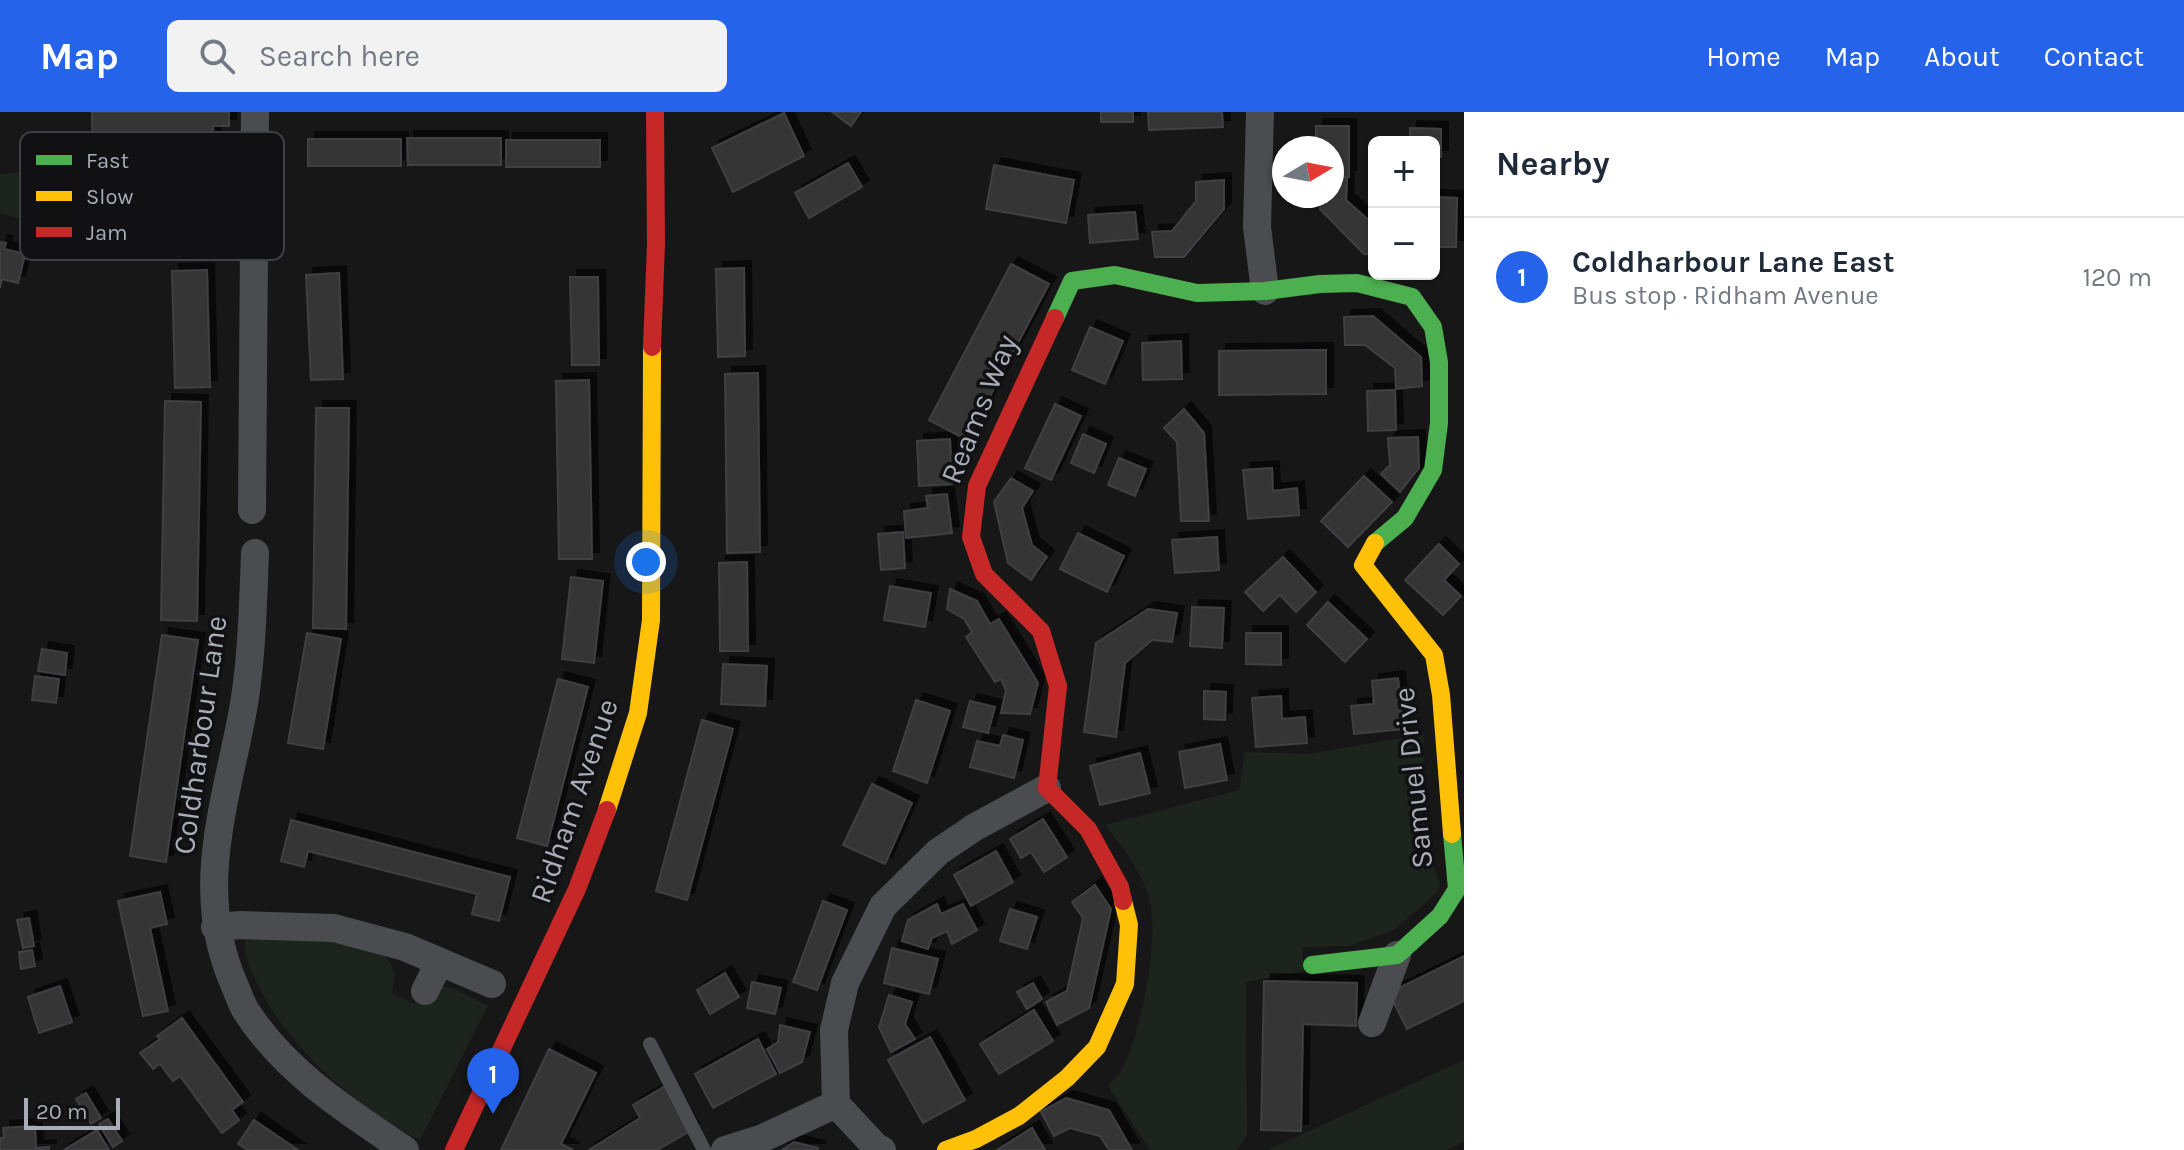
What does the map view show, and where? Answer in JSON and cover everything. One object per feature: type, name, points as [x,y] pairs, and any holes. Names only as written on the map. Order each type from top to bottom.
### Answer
[{"type":"street","points":[[255,112],[255,132]]},
{"type":"street","name":"Ridham Avenue","points":[[454,1150],[577,889],[603,822],[638,713],[651,620],[653,566],[650,407],[656,244],[655,112]]},
{"type":"street","points":[[1260,112],[1257,227],[1265,291]]},
{"type":"street","points":[[252,510],[254,260]]},
{"type":"street","name":"Reams Way","points":[[1047,788],[1058,686],[1041,631],[984,574],[971,537],[977,486],[1072,281],[1115,275],[1197,293],[1265,291]]},
{"type":"street","name":"Samuel Drive","points":[[1265,291],[1357,283],[1412,297],[1433,327],[1439,362],[1439,423],[1433,470],[1405,518],[1376,542],[1363,565],[1434,655],[1441,695],[1457,889],[1440,916],[1397,955],[1372,1023]]},
{"type":"street","name":"Coldharbour Lane","points":[[255,553],[252,629],[244,702],[223,802],[216,854],[215,927],[225,963],[245,1010],[273,1046],[341,1108],[405,1150]]},
{"type":"street","points":[[882,1150],[836,1104],[834,1030],[845,983],[883,906],[938,852],[975,827],[1047,788],[1088,829],[1120,887],[1129,925],[1125,984],[1097,1047],[1067,1078],[1019,1116],[976,1139],[946,1150]]},
{"type":"street","points":[[215,927],[334,928],[405,947],[492,984]]},
{"type":"street","points":[[1312,965],[1397,955]]},
{"type":"street","points":[[425,991],[439,963]]},
{"type":"street","points":[[725,1150],[763,1138],[836,1104]]},
{"type":"lane","points":[[650,1044],[704,1150]]},
{"type":"shaded area","points":[[20,172],[20,218],[0,213],[0,174]]},
{"type":"shaded area","points":[[1423,734],[1421,814],[1440,886],[1438,892],[1394,930],[1349,946],[1302,947],[1304,971],[1246,982],[1247,1134],[1237,1150],[1150,1150],[1108,1086],[1123,1067],[1137,1030],[1151,959],[1152,915],[1141,878],[1105,825],[1239,790],[1245,752],[1309,754]]},
{"type":"shaded area","points":[[250,936],[322,938],[381,951],[395,976],[392,993],[414,1004],[432,989],[450,988],[488,1006],[420,1140],[393,1125],[338,1085],[290,1034],[254,978],[244,948]]},
{"type":"shaded area","points":[[1464,1060],[1464,1142],[1446,1150],[1268,1150]]},
{"type":"building","points":[[92,112],[229,112],[229,126],[213,126],[213,132],[92,132]]},
{"type":"building","points":[[832,112],[861,112],[851,126]]},
{"type":"building","points":[[1101,112],[1133,112],[1133,122],[1101,122]]},
{"type":"building","points":[[1148,112],[1222,112],[1223,127],[1149,130]]},
{"type":"building","points":[[784,113],[804,156],[733,192],[712,148]]},
{"type":"building","points":[[1316,126],[1349,126],[1349,177],[1344,177],[1344,136],[1316,136]]},
{"type":"building","points":[[1410,128],[1441,129],[1441,157],[1440,136],[1410,136]]},
{"type":"building","points":[[407,138],[501,138],[501,165],[408,165]]},
{"type":"building","points":[[308,139],[401,139],[401,166],[308,166]]},
{"type":"building","points":[[506,140],[600,140],[600,167],[506,167]]},
{"type":"building","points":[[848,163],[862,187],[809,218],[795,193]]},
{"type":"building","points":[[994,165],[1074,180],[1066,223],[986,209]]},
{"type":"building","points":[[1344,179],[1347,179],[1346,200],[1368,220],[1368,254],[1364,254],[1320,209],[1344,208]]},
{"type":"building","points":[[1224,180],[1224,209],[1184,257],[1155,257],[1152,232],[1172,231],[1196,201],[1196,182]]},
{"type":"building","points":[[1440,197],[1457,198],[1456,247],[1440,247]]},
{"type":"building","points":[[1135,212],[1138,239],[1090,243],[1088,215]]},
{"type":"building","points":[[0,242],[6,243],[4,249],[20,253],[20,260],[24,260],[18,283],[2,279],[0,288]]},
{"type":"building","points":[[1011,264],[1049,284],[967,440],[929,420]]},
{"type":"building","points":[[744,268],[745,356],[718,357],[716,269]]},
{"type":"building","points":[[207,270],[210,387],[175,388],[172,271]]},
{"type":"building","points":[[339,273],[343,379],[311,380],[306,275]]},
{"type":"building","points":[[570,277],[598,277],[599,365],[572,365]]},
{"type":"building","points":[[1373,316],[1421,357],[1422,386],[1396,389],[1395,368],[1365,345],[1345,345],[1344,317]]},
{"type":"building","points":[[1090,327],[1123,341],[1105,384],[1072,370]]},
{"type":"building","points":[[1181,341],[1182,379],[1143,380],[1142,343]]},
{"type":"building","points":[[1326,350],[1326,394],[1219,395],[1219,351]]},
{"type":"building","points":[[758,373],[760,552],[727,553],[725,374]]},
{"type":"building","points":[[589,380],[592,559],[559,559],[556,381]]},
{"type":"building","points":[[1395,390],[1396,430],[1368,431],[1367,391]]},
{"type":"building","points":[[165,401],[201,402],[197,621],[161,620]]},
{"type":"building","points":[[1055,404],[1081,416],[1051,480],[1025,468]]},
{"type":"building","points":[[316,408],[349,408],[346,629],[313,628]]},
{"type":"building","points":[[1184,409],[1204,433],[1209,521],[1181,521],[1177,442],[1164,428]]},
{"type":"building","points":[[1083,434],[1106,444],[1094,473],[1071,463]]},
{"type":"building","points":[[1418,437],[1419,468],[1400,492],[1381,474],[1390,465],[1388,438]]},
{"type":"building","points":[[950,439],[952,484],[919,486],[917,441]]},
{"type":"building","points":[[1119,458],[1146,469],[1135,496],[1108,485]]},
{"type":"building","points":[[1272,468],[1273,491],[1297,488],[1299,515],[1248,519],[1243,470]]},
{"type":"building","points":[[1364,476],[1392,502],[1348,547],[1321,521]]},
{"type":"building","points":[[1011,478],[1033,491],[1022,508],[1032,545],[1047,557],[1031,580],[1008,563],[994,502]]},
{"type":"building","points":[[947,494],[952,533],[906,538],[904,511],[928,508],[926,496]]},
{"type":"building","points":[[903,532],[905,568],[881,570],[878,534]]},
{"type":"building","points":[[1078,533],[1124,556],[1107,592],[1060,569]]},
{"type":"building","points":[[1217,537],[1219,570],[1175,573],[1172,540]]},
{"type":"building","points":[[1439,544],[1459,564],[1444,580],[1461,596],[1443,615],[1405,580]]},
{"type":"building","points":[[1283,557],[1316,592],[1296,612],[1280,595],[1263,611],[1245,592]]},
{"type":"building","points":[[747,562],[748,651],[720,651],[719,563]]},
{"type":"building","points":[[571,577],[603,581],[594,663],[562,659]]},
{"type":"building","points":[[890,586],[931,593],[925,627],[884,620]]},
{"type":"building","points":[[950,589],[977,601],[990,624],[999,619],[1038,683],[1030,714],[1001,713],[1006,690],[1001,679],[995,682],[966,637],[972,632],[964,619],[947,609]]},
{"type":"building","points":[[1328,602],[1367,639],[1345,662],[1307,625]]},
{"type":"building","points":[[1192,607],[1224,608],[1222,648],[1190,646]]},
{"type":"building","points":[[1148,609],[1177,613],[1172,642],[1152,640],[1125,663],[1116,737],[1084,732],[1096,643]]},
{"type":"building","points":[[307,633],[341,639],[323,749],[288,743]]},
{"type":"building","points":[[1246,633],[1281,633],[1281,665],[1246,664]]},
{"type":"building","points":[[162,635],[198,640],[166,862],[130,856]]},
{"type":"building","points":[[42,649],[67,653],[65,675],[38,671]]},
{"type":"building","points":[[723,664],[767,666],[765,706],[721,704]]},
{"type":"building","points":[[35,676],[59,679],[56,703],[32,700]]},
{"type":"building","points":[[1398,678],[1403,729],[1354,734],[1351,706],[1374,704],[1372,681]]},
{"type":"building","points":[[558,679],[588,687],[547,846],[517,838]]},
{"type":"building","points":[[1204,691],[1226,692],[1225,720],[1204,719]]},
{"type":"building","points":[[1281,696],[1282,719],[1305,717],[1307,743],[1256,747],[1252,698]]},
{"type":"building","points":[[916,700],[950,711],[927,783],[893,771]]},
{"type":"building","points":[[970,701],[995,707],[988,733],[963,727]]},
{"type":"building","points":[[702,720],[733,729],[687,900],[656,891]]},
{"type":"building","points":[[1003,735],[1023,740],[1014,778],[970,767],[977,741],[1000,746]]},
{"type":"building","points":[[1220,744],[1227,780],[1185,788],[1179,752]]},
{"type":"building","points":[[1140,753],[1150,793],[1100,805],[1090,766]]},
{"type":"building","points":[[872,784],[912,803],[885,864],[843,845]]},
{"type":"building","points":[[1043,819],[1067,857],[1044,872],[1031,852],[1021,858],[1010,839]]},
{"type":"building","points":[[291,820],[510,877],[499,921],[472,914],[477,894],[308,851],[304,867],[281,861]]},
{"type":"building","points":[[996,851],[1013,882],[971,906],[954,875]]},
{"type":"building","points":[[1095,885],[1111,909],[1089,1008],[1057,1025],[1046,1002],[1067,991],[1083,918],[1072,902]]},
{"type":"building","points":[[160,892],[167,924],[150,928],[168,1011],[143,1016],[118,901]]},
{"type":"building","points":[[823,901],[847,910],[817,990],[793,982]]},
{"type":"building","points":[[937,904],[941,914],[963,904],[977,930],[952,944],[947,931],[932,938],[928,949],[902,941],[908,920]]},
{"type":"building","points":[[1010,909],[1037,917],[1027,949],[1000,941]]},
{"type":"building","points":[[29,918],[34,946],[23,948],[17,920]]},
{"type":"building","points":[[892,948],[938,959],[929,994],[884,983]]},
{"type":"building","points":[[32,950],[35,966],[21,969],[19,952]]},
{"type":"building","points":[[1464,956],[1464,1001],[1407,1029],[1389,993]]},
{"type":"building","points":[[725,973],[739,997],[710,1014],[697,990]]},
{"type":"building","points":[[1264,981],[1357,983],[1356,1026],[1303,1024],[1301,1131],[1261,1130]]},
{"type":"building","points":[[752,982],[781,988],[775,1014],[747,1008]]},
{"type":"building","points":[[1033,983],[1042,999],[1027,1009],[1017,992]]},
{"type":"building","points":[[60,986],[72,1022],[39,1033],[28,997]]},
{"type":"building","points":[[889,995],[912,1002],[905,1024],[915,1039],[891,1052],[879,1027]]},
{"type":"building","points":[[1034,1010],[1053,1041],[999,1074],[980,1044]]},
{"type":"building","points":[[182,1018],[243,1102],[232,1110],[239,1120],[222,1133],[180,1076],[173,1081],[160,1064],[153,1069],[140,1053]]},
{"type":"building","points":[[780,1025],[810,1032],[802,1062],[780,1073],[767,1049],[778,1042]]},
{"type":"building","points":[[930,1037],[965,1100],[923,1123],[888,1060]]},
{"type":"building","points":[[758,1039],[776,1074],[713,1108],[695,1074]]},
{"type":"building","points":[[549,1049],[596,1073],[561,1144],[573,1150],[501,1150]]},
{"type":"building","points":[[665,1086],[692,1130],[657,1150],[589,1150],[640,1118],[633,1105]]},
{"type":"building","points":[[86,1093],[101,1118],[91,1124],[76,1099]]},
{"type":"building","points":[[1066,1098],[1109,1110],[1132,1150],[1109,1150],[1100,1136],[1070,1128],[1054,1136],[1041,1112]]},
{"type":"building","points":[[108,1119],[122,1141],[113,1147],[99,1124]]},
{"type":"building","points":[[254,1120],[298,1150],[248,1150],[238,1144]]},
{"type":"building","points":[[35,1126],[36,1148],[49,1147],[49,1150],[0,1150],[3,1128]]},
{"type":"building","points":[[1032,1128],[1045,1150],[997,1150]]},
{"type":"building","points":[[97,1130],[109,1150],[64,1150]]},
{"type":"building","points":[[794,1142],[818,1148],[818,1150],[782,1150]]},
{"type":"traffic: fast","points":[[1055,318],[1072,281],[1115,275],[1197,293],[1357,283],[1412,297],[1433,327],[1439,362],[1439,423],[1433,470],[1405,518],[1375,543]]},
{"type":"traffic: fast","points":[[1312,965],[1397,955],[1440,916],[1457,889],[1452,834]]},
{"type":"traffic: slow","points":[[607,810],[638,713],[651,620],[652,347]]},
{"type":"traffic: slow","points":[[1375,543],[1363,565],[1434,655],[1441,695],[1452,834]]},
{"type":"traffic: slow","points":[[946,1150],[976,1139],[1019,1116],[1067,1078],[1097,1047],[1125,984],[1129,925],[1123,901]]},
{"type":"traffic: jam","points":[[652,347],[656,244],[655,112]]},
{"type":"traffic: jam","points":[[1055,318],[977,486],[971,537],[984,574],[1041,631],[1058,686],[1047,788],[1088,829],[1120,887],[1123,901]]},
{"type":"traffic: jam","points":[[454,1150],[577,889],[607,810]]},
{"type":"place","name":"Coldharbour Lane East","points":[[493,1114]]}]
